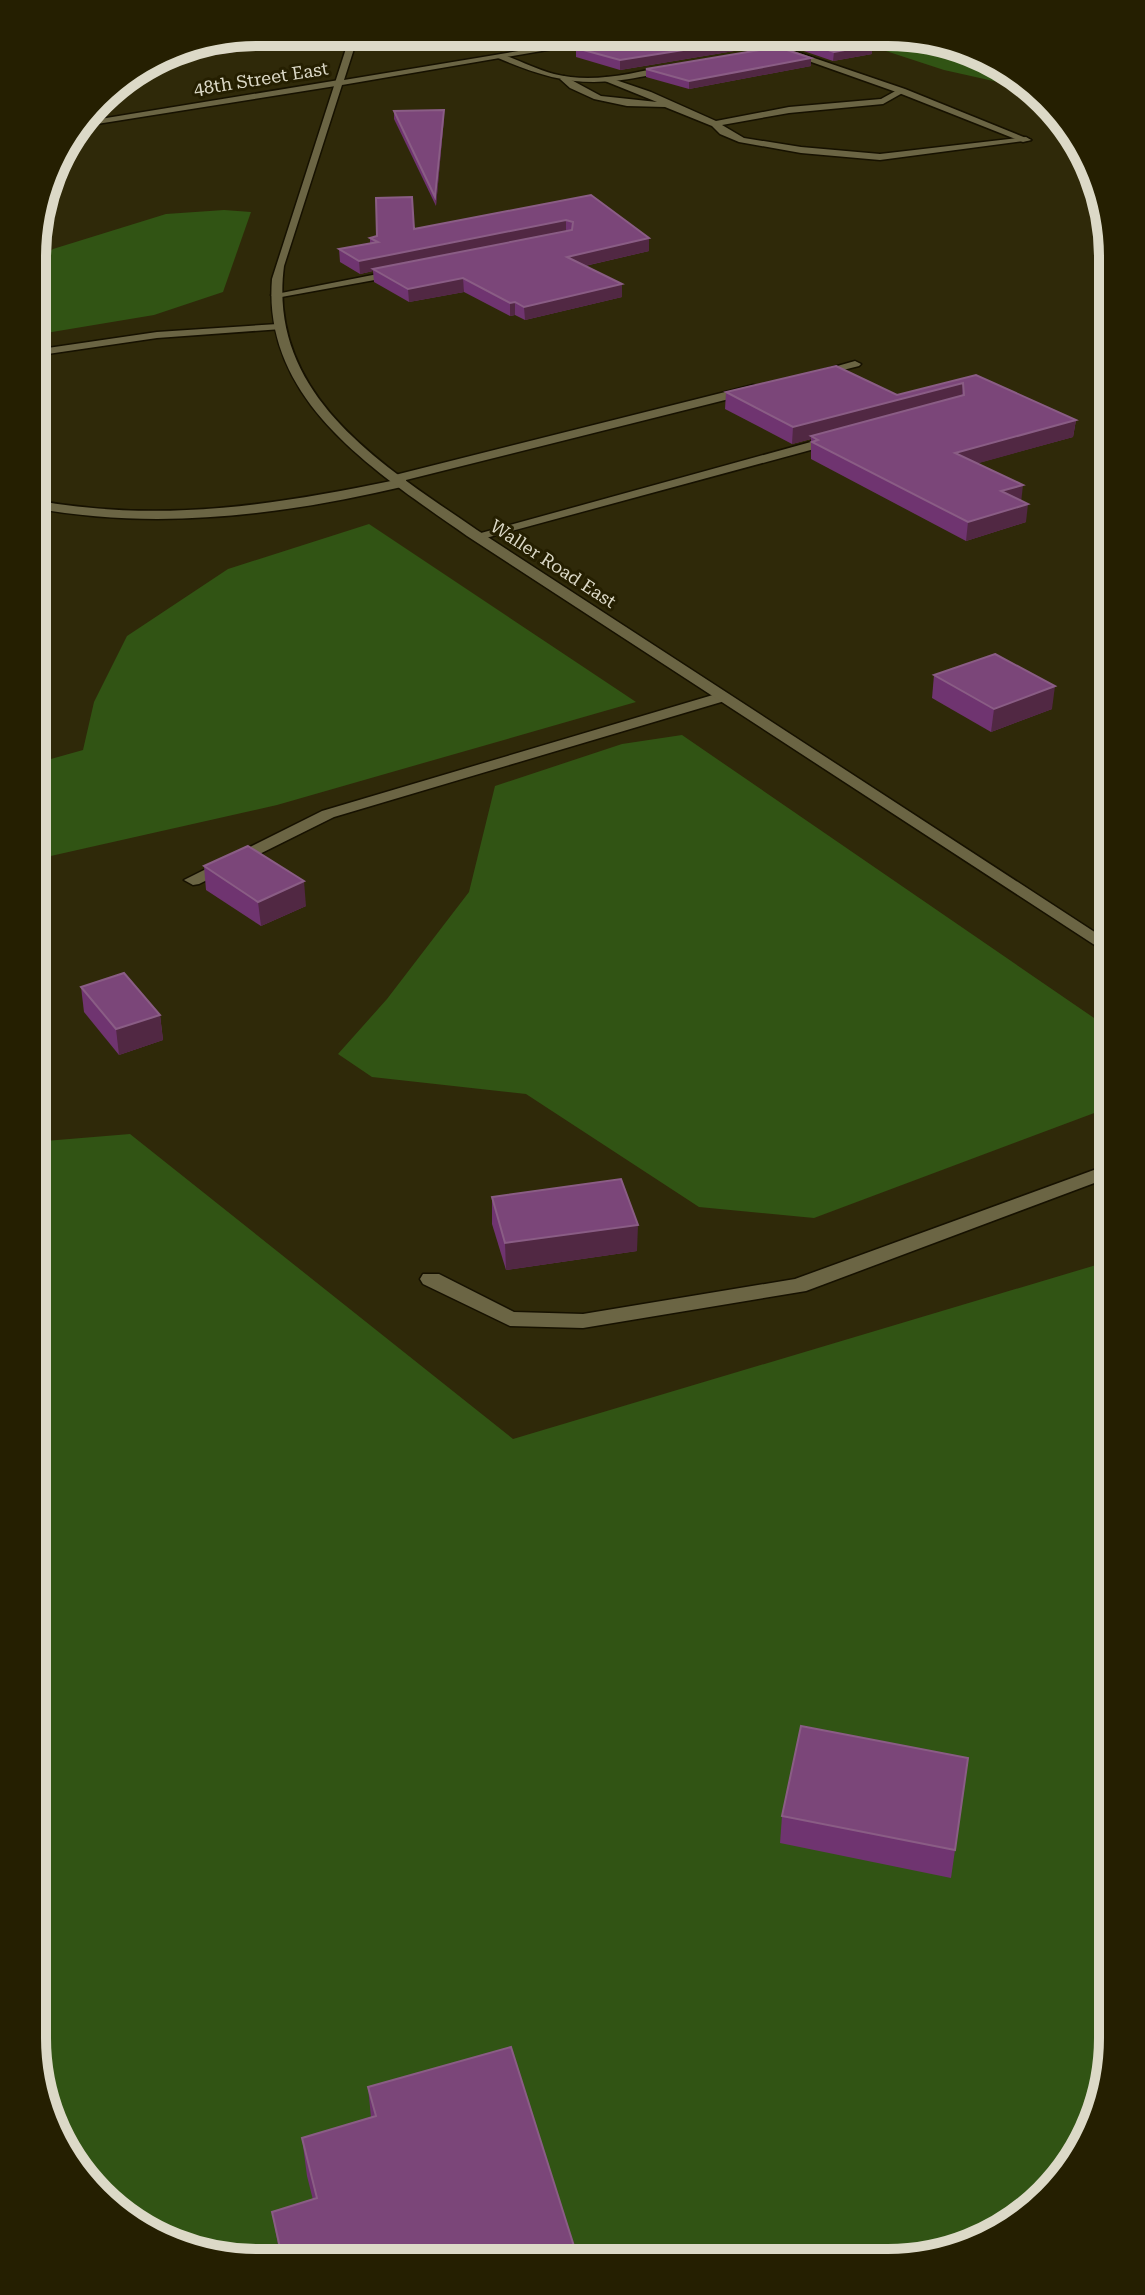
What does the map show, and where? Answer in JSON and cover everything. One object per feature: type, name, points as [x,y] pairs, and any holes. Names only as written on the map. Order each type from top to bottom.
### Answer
[{"type":"street","name":"Waller Road East","points":[[351,46],[279,266],[276,295],[278,327],[293,370],[325,413],[398,481],[477,536],[1099,943]]},
{"type":"street","name":"48th Street East","points":[[95,123],[563,46]]},
{"type":"street","points":[[604,79],[648,94],[715,124],[723,132],[761,145],[880,157],[1026,140],[902,91],[770,46]]},
{"type":"street","points":[[763,52],[779,49]]},
{"type":"street","points":[[501,56],[630,106],[666,104]]},
{"type":"street","points":[[564,79],[604,79],[685,65]]},
{"type":"street","points":[[715,124],[789,110],[883,101],[902,91]]},
{"type":"street","points":[[276,295],[409,270]]},
{"type":"street","points":[[46,351],[157,335],[278,327]]},
{"type":"street","points":[[809,375],[855,364]]},
{"type":"street","points":[[46,506],[106,515],[160,517],[231,514],[292,506],[763,387]]},
{"type":"street","points":[[477,536],[852,434]]},
{"type":"street","points":[[193,880],[328,814],[723,697]]},
{"type":"street","points":[[431,1279],[510,1319],[583,1321],[798,1286],[1099,1174]]},
{"type":"green space","points":[[871,46],[916,48],[956,57],[1010,85],[944,70]]},
{"type":"green space","points":[[224,210],[251,212],[223,292],[154,315],[46,333],[46,255],[53,249],[166,214]]},
{"type":"green space","points":[[369,524],[636,702],[277,805],[46,857],[46,760],[83,750],[94,702],[127,636],[228,569]]},
{"type":"green space","points":[[682,735],[1099,1021],[1099,1111],[814,1218],[699,1207],[526,1094],[372,1077],[338,1054],[387,999],[469,892],[495,786],[622,744]]},
{"type":"green space","points":[[130,1134],[513,1439],[1099,1264],[1099,2052],[1092,2093],[1083,2119],[1071,2144],[1037,2187],[994,2221],[956,2238],[916,2247],[257,2249],[202,2242],[176,2233],[128,2205],[98,2177],[81,2155],[57,2106],[50,2079],[46,2038],[46,1141]]},
{"type":"building","points":[[587,46],[708,46],[620,60],[576,48]]},
{"type":"building","points":[[816,46],[867,46],[834,52]]},
{"type":"building","points":[[778,47],[811,58],[689,81],[646,69]]},
{"type":"building","points":[[444,110],[435,197],[394,111]]},
{"type":"building","points":[[591,195],[649,238],[567,257],[622,284],[524,307],[463,278],[408,289],[373,269],[572,230],[573,222],[566,220],[359,261],[339,249],[378,242],[370,238],[377,236],[376,198],[412,197],[414,229]]},
{"type":"building","points":[[836,366],[897,395],[976,375],[1076,420],[955,453],[1023,485],[1001,491],[1028,504],[968,522],[812,442],[818,440],[811,436],[964,395],[963,383],[793,427],[726,392]]},
{"type":"building","points":[[995,654],[1055,686],[994,709],[934,675]]},
{"type":"building","points":[[248,846],[304,881],[258,902],[204,866]]},
{"type":"building","points":[[124,973],[160,1015],[116,1029],[81,987]]},
{"type":"building","points":[[621,1179],[638,1225],[505,1243],[492,1197]]},
{"type":"building","points":[[801,1726],[968,1758],[955,1850],[782,1816]]},
{"type":"building","points":[[511,2047],[575,2249],[280,2249],[272,2212],[317,2198],[302,2138],[376,2116],[368,2087]]}]
